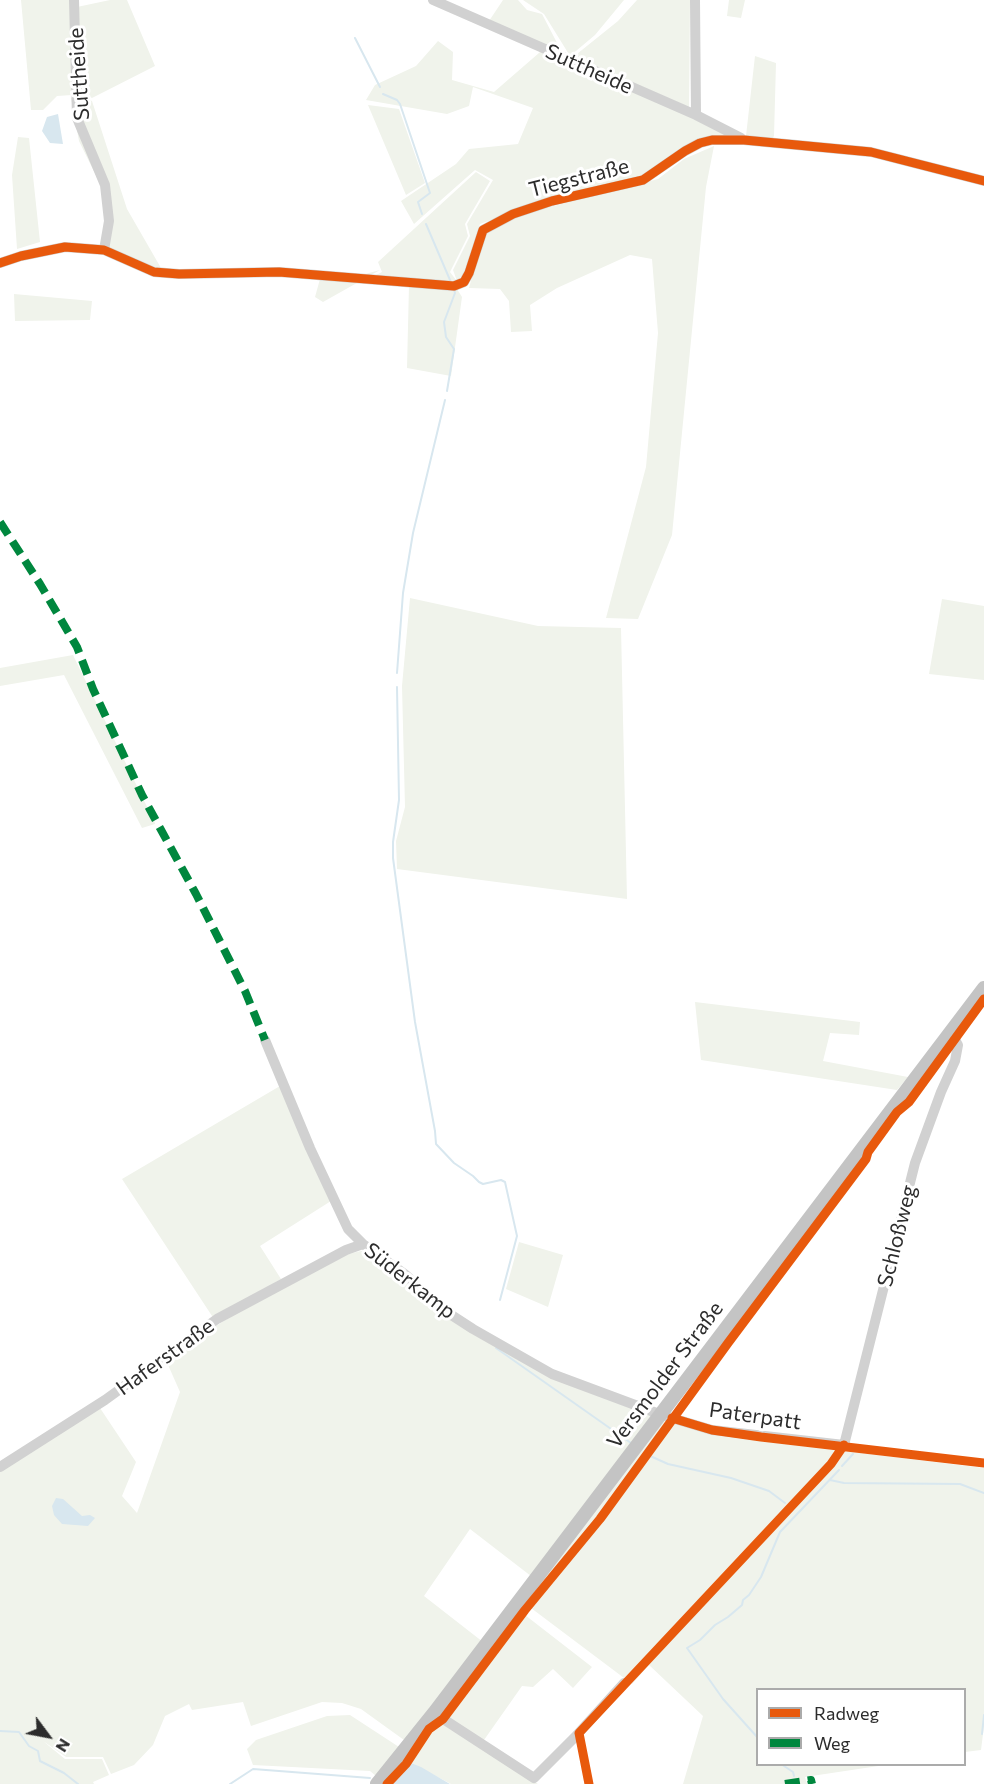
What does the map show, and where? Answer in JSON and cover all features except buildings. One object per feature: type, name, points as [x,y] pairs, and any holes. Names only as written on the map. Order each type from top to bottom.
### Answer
[{"type":"main road","name":"Versmolder Straße","points":[[377,1784],[662,1415],[984,988]]},
{"type":"street","name":"Suttheide","points":[[74,0],[77,118],[105,185],[109,221],[104,250]]},
{"type":"street","name":"Suttheide","points":[[433,0],[696,115],[744,140]]},
{"type":"street","points":[[695,0],[696,115]]},
{"type":"street","name":"Tiegstraße","points":[[0,263],[65,247],[104,250],[154,272],[179,274],[279,272],[454,286],[464,282],[469,273],[483,230],[513,214],[552,201],[643,180],[685,151],[699,143],[712,140],[744,140],[871,152],[984,181]]},
{"type":"street","name":"Schloßweg","points":[[844,1445],[915,1163],[955,1061],[958,1045],[951,1032]]},
{"type":"street","name":"Süderkamp","points":[[265,1040],[310,1148],[348,1229],[363,1244],[406,1275],[440,1306],[503,1347],[552,1374],[662,1415]]},
{"type":"street","points":[[335,1255],[348,1229]]},
{"type":"street","name":"Haferstraße","points":[[0,1467],[105,1400],[217,1319],[335,1255],[363,1244]]},
{"type":"street","name":"Paterpatt","points":[[662,1415],[712,1430],[844,1445]]},
{"type":"street","points":[[434,1713],[534,1778],[624,1683]]},
{"type":"shaded area","points":[[21,0],[70,0],[72,95],[57,96],[43,110],[31,110]]},
{"type":"shaded area","points":[[110,0],[127,0],[155,66],[92,98],[81,92],[77,7]]},
{"type":"shaded area","points":[[503,0],[518,0],[527,10],[542,14],[567,62],[618,21],[637,0],[690,0],[689,113],[729,134],[712,138],[654,174],[551,198],[480,224],[466,272],[457,281],[453,270],[470,236],[467,224],[493,180],[475,170],[414,224],[401,201],[456,164],[469,149],[518,144],[533,108],[473,87],[469,106],[447,114],[366,100],[375,85],[416,66],[438,41],[453,52],[452,80],[494,92],[547,46],[489,21]]},
{"type":"shaded area","points":[[523,0],[624,0],[595,35],[570,56],[544,14]]},
{"type":"shaded area","points":[[729,0],[745,0],[741,18],[727,16]]},
{"type":"shaded area","points":[[755,56],[776,63],[774,136],[771,140],[746,136]]},
{"type":"shaded area","points":[[82,97],[92,101],[127,209],[161,268],[149,266],[107,246],[104,192],[79,141],[71,98]]},
{"type":"shaded area","points":[[368,105],[399,109],[425,183],[406,195]]},
{"type":"shaded area","points":[[58,114],[63,144],[50,143],[42,131],[47,117]]},
{"type":"shaded area","points":[[18,137],[29,138],[40,242],[17,249],[12,175]]},
{"type":"shaded area","points":[[714,146],[706,187],[672,535],[638,619],[606,618],[646,467],[658,333],[652,259],[630,255],[557,288],[530,305],[532,331],[511,332],[509,301],[500,289],[469,288],[484,232],[515,216],[658,179],[684,159]]},
{"type":"shaded area","points":[[476,172],[490,181],[465,224],[468,236],[450,272],[456,280],[442,282],[372,277],[382,272],[378,262]]},
{"type":"shaded area","points":[[380,270],[323,302],[315,297],[320,279]]},
{"type":"shaded area","points":[[409,285],[457,289],[462,297],[451,376],[407,368]]},
{"type":"shaded area","points":[[14,294],[92,301],[90,320],[15,321]]},
{"type":"shaded area","points":[[410,598],[538,626],[621,628],[627,899],[397,869],[396,841],[405,807],[402,686]]},
{"type":"shaded area","points":[[942,599],[984,606],[984,680],[929,674]]},
{"type":"shaded area","points":[[73,655],[155,824],[142,828],[64,675],[0,686],[0,668]]},
{"type":"shaded area","points":[[695,1002],[860,1022],[859,1035],[830,1033],[823,1061],[908,1077],[897,1090],[701,1060]]},
{"type":"shaded area","points":[[280,1086],[331,1201],[260,1246],[281,1279],[214,1319],[122,1179]]},
{"type":"shaded area","points":[[519,1242],[563,1255],[548,1307],[506,1289]]},
{"type":"shaded area","points":[[365,1250],[479,1336],[650,1414],[661,1422],[667,1420],[712,1435],[984,1468],[984,1726],[981,1750],[966,1752],[966,1688],[756,1688],[756,1766],[878,1766],[805,1777],[807,1784],[683,1784],[703,1716],[649,1665],[632,1684],[531,1608],[540,1583],[470,1529],[424,1596],[483,1642],[404,1740],[361,1709],[342,1703],[322,1702],[251,1726],[243,1702],[192,1710],[189,1704],[165,1716],[153,1745],[134,1765],[111,1774],[103,1757],[66,1757],[43,1741],[65,1759],[102,1759],[109,1775],[93,1782],[94,1784],[0,1784],[0,1472],[100,1408],[136,1462],[122,1496],[137,1513],[180,1392],[165,1358],[227,1319],[340,1256]]},
{"type":"shaded area","points":[[56,1498],[63,1499],[82,1516],[90,1515],[95,1518],[88,1526],[62,1524],[54,1515],[52,1506]]},
{"type":"shaded area","points":[[525,1615],[592,1667],[573,1688],[553,1669],[533,1687],[522,1686],[484,1740],[448,1717]]},
{"type":"shaded area","points":[[350,1715],[399,1747],[376,1776],[370,1771],[253,1765],[247,1749],[256,1740],[327,1716]]},
{"type":"shaded area","points":[[439,1722],[538,1784],[451,1784],[411,1763],[391,1784],[388,1784],[408,1763]]},
{"type":"shaded area","points":[[411,1763],[421,1767],[450,1784],[391,1784]]},
{"type":"waterway","points":[[355,38],[380,87]]},
{"type":"waterway","points":[[383,94],[397,100],[400,104],[430,193],[418,202],[422,214]]},
{"type":"waterway","points":[[426,224],[450,280]]},
{"type":"waterway","points":[[447,391],[454,349],[446,337],[444,322],[455,293],[454,290]]},
{"type":"waterway","points":[[397,673],[403,593],[413,533],[445,400]]},
{"type":"waterway","points":[[397,687],[399,800],[393,858],[415,1022],[436,1144],[454,1163],[479,1182],[483,1184],[501,1180],[505,1182],[517,1236],[500,1300]]},
{"type":"waterway","points":[[496,1348],[631,1443]]},
{"type":"waterway","points":[[842,1466],[853,1454]]},
{"type":"waterway","points":[[648,1455],[668,1464],[731,1478],[769,1491],[785,1503]]},
{"type":"waterway","points":[[756,1736],[723,1699],[687,1648],[742,1605],[743,1600],[761,1577],[780,1532],[839,1470]]},
{"type":"waterway","points":[[830,1480],[844,1483],[960,1484],[984,1493]]},
{"type":"waterway","points":[[982,1734],[984,1715]]},
{"type":"waterway","points":[[0,1731],[19,1732],[29,1746],[38,1751],[40,1761],[64,1773],[78,1784]]},
{"type":"waterway","points":[[784,1766],[793,1772],[794,1776]]},
{"type":"waterway","points":[[230,1784],[253,1769],[370,1778]]},
{"type":"marked path","points":[[0,522],[77,647],[93,689],[142,795],[245,991],[265,1040]]},
{"type":"marked path","points":[[785,1784],[811,1780],[812,1784]]},
{"type":"cycle path","points":[[0,263],[65,247],[104,250],[154,272],[179,274],[279,272],[454,286],[464,282],[469,273],[483,230],[513,214],[552,201],[643,180],[685,151],[712,140],[744,140],[871,152],[984,181]]},
{"type":"cycle path","points":[[387,1784],[406,1764],[429,1729],[443,1719],[525,1610],[600,1519],[866,1159],[868,1152],[897,1112],[909,1102],[984,999]]},
{"type":"cycle path","points":[[672,1418],[712,1430],[984,1463]]},
{"type":"cycle path","points":[[589,1784],[579,1733],[831,1464],[844,1445]]}]
